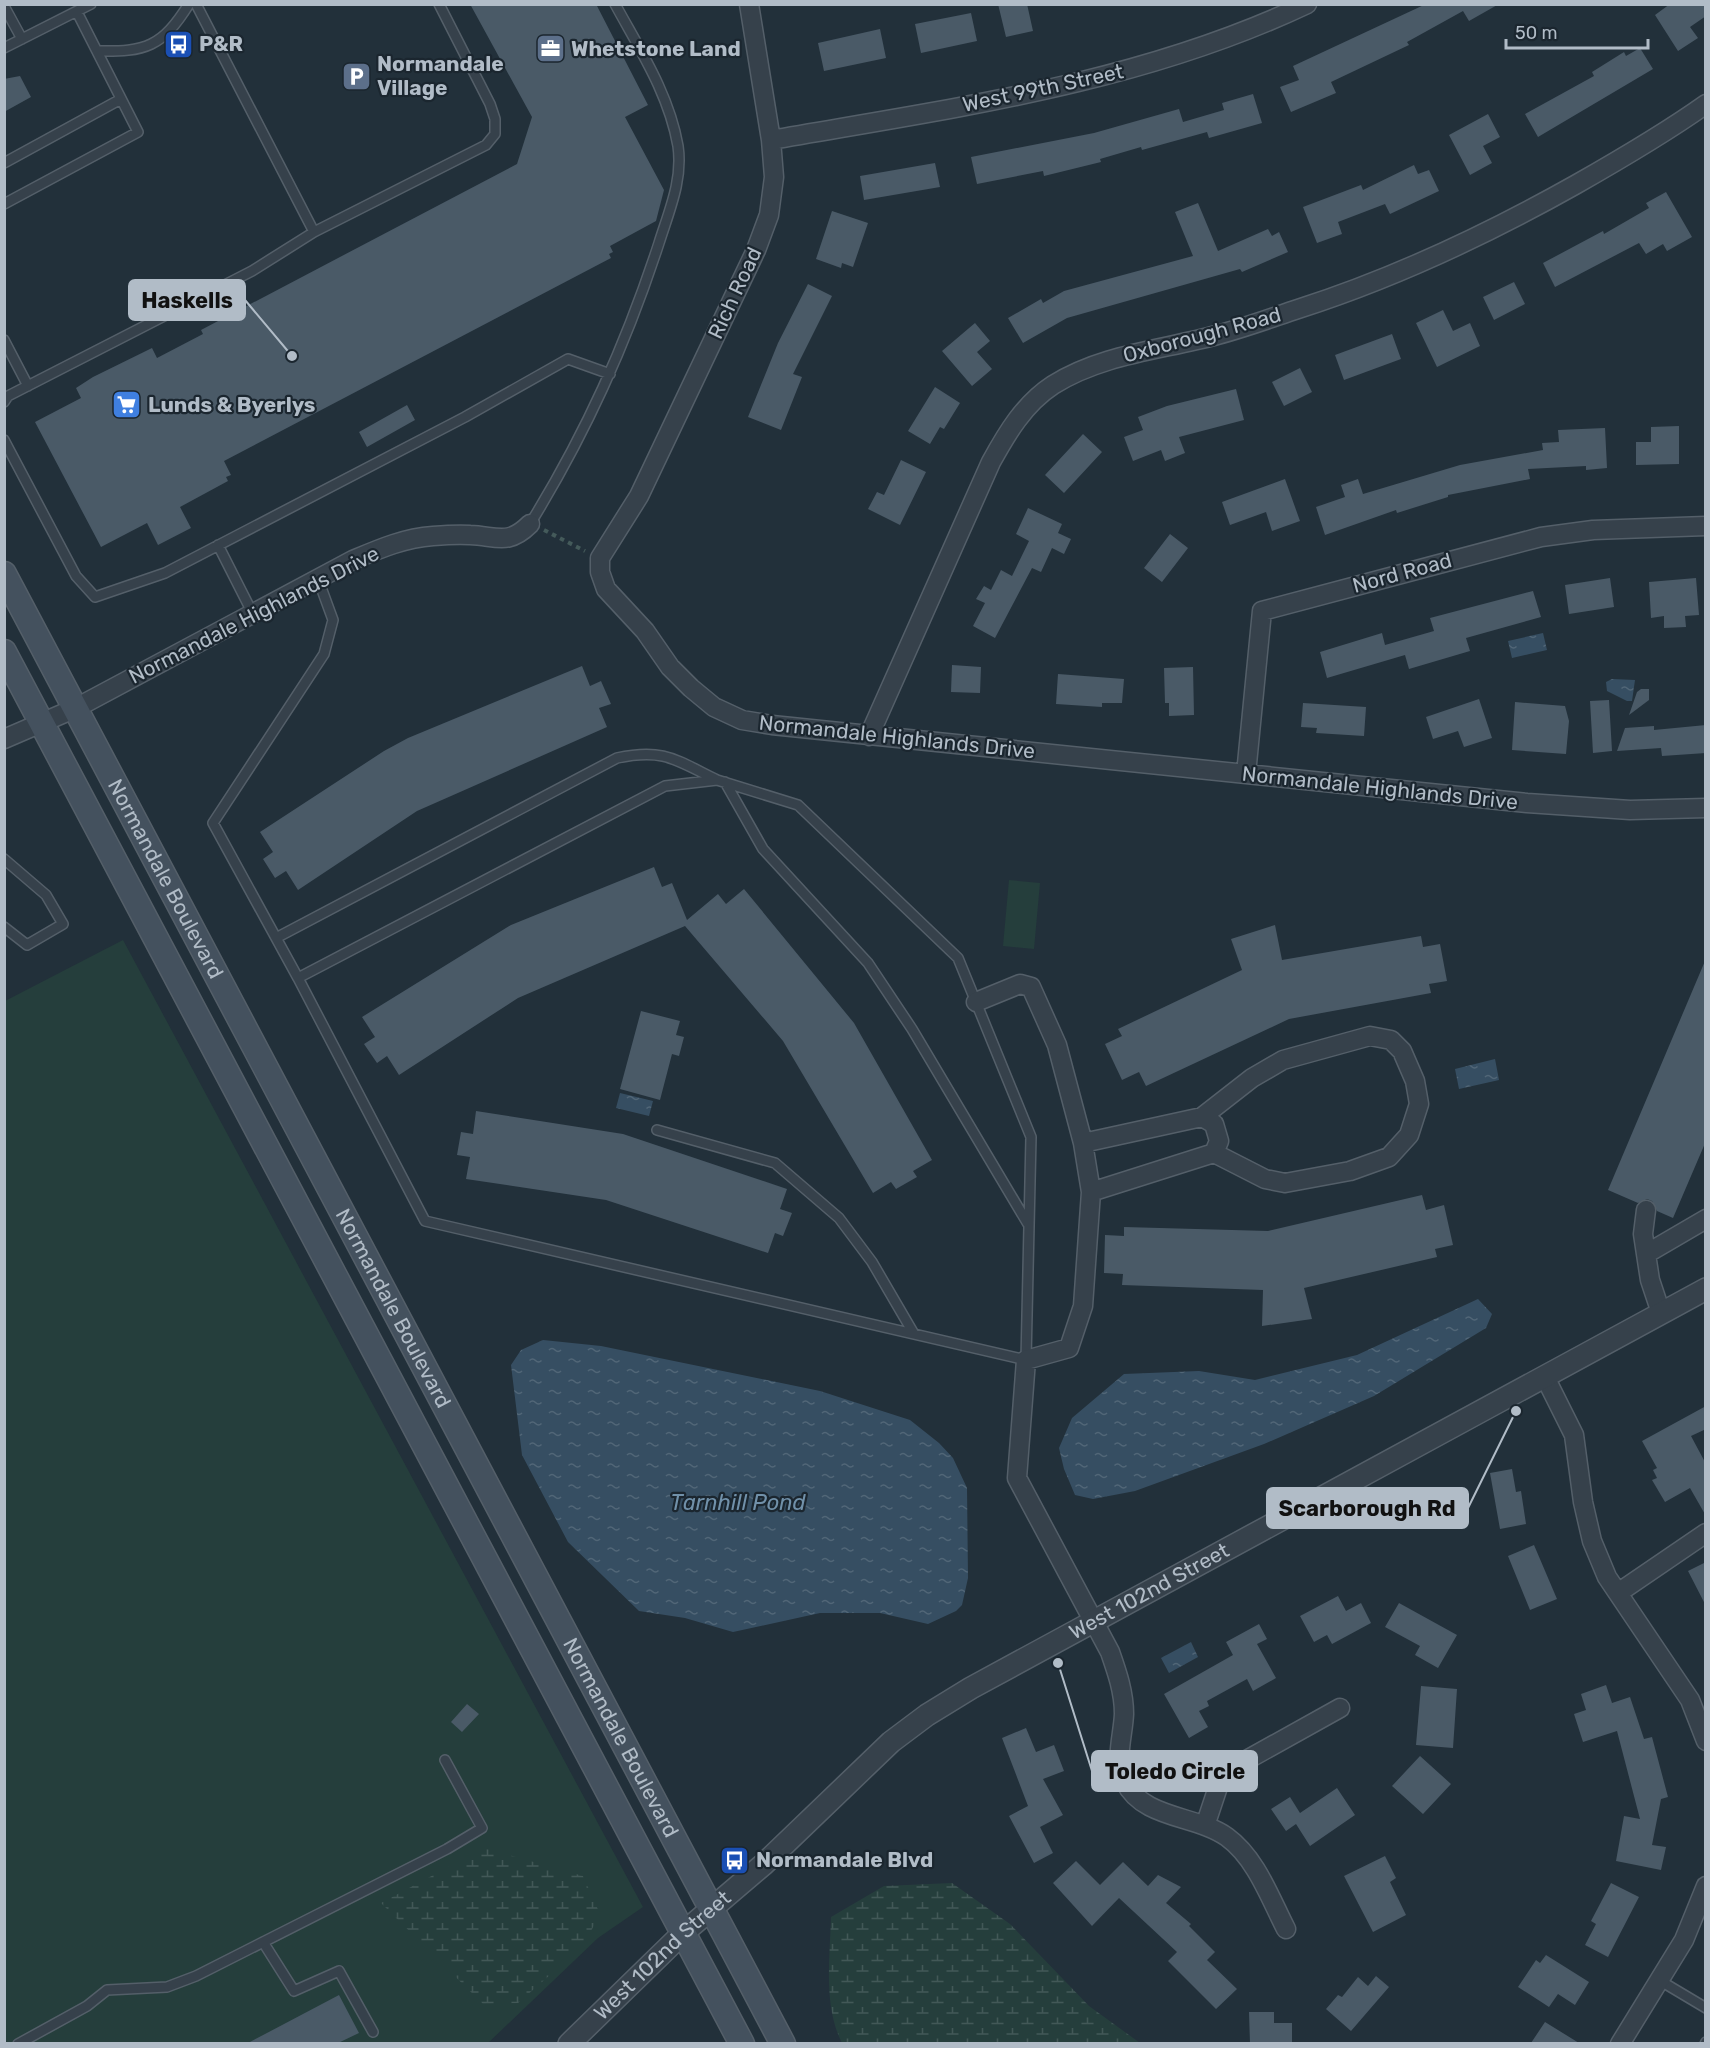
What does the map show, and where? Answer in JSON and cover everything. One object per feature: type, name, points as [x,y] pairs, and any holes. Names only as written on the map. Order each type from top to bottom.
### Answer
[{"type":"main road","name":"Normandale Boulevard","points":[[4,573],[783,2043]]},
{"type":"main road","name":"Normandale Boulevard","points":[[4,652],[742,2043]]},
{"type":"street","name":"Rich Road","points":[[600,558],[639,496],[756,250],[770,205],[774,177],[771,140],[749,4]]},
{"type":"street","name":"West 99th Street","points":[[771,140],[1009,98],[1106,76],[1203,47],[1306,4]]},
{"type":"street","name":"Oxborough Road","points":[[869,736],[991,462],[1007,433],[1026,408],[1052,386],[1080,371],[1111,360],[1216,335],[1319,302],[1419,264],[1517,218],[1609,166],[1706,104]]},
{"type":"street","name":"Normandale Highlands Drive","points":[[4,739],[76,708],[318,579],[391,544],[431,536],[472,535],[495,540],[511,537],[530,524]]},
{"type":"street","name":"Nord Road","points":[[1246,774],[1262,610],[1541,537],[1593,530],[1706,526]]},
{"type":"street","name":"Normandale Highlands Drive","points":[[600,558],[600,572],[606,589],[645,631],[670,667],[714,707],[742,720],[869,736],[1527,803],[1630,810],[1706,808]]},
{"type":"street","points":[[976,1002],[1020,984],[1031,987],[1056,1045],[1083,1143],[1091,1192],[1083,1306],[1069,1348],[1026,1360],[1017,1478],[1110,1652],[1120,1682],[1124,1714],[1119,1764],[1125,1782],[1135,1797],[1150,1806],[1205,1826],[1225,1836],[1242,1850],[1286,1929]]},
{"type":"street","points":[[1083,1143],[1202,1117],[1252,1078],[1283,1060],[1370,1036],[1391,1040],[1402,1051],[1415,1081],[1419,1104],[1409,1135],[1389,1157],[1350,1171],[1285,1183],[1265,1179],[1214,1154],[1091,1192]]},
{"type":"street","points":[[1202,1117],[1214,1125],[1219,1141],[1214,1154]]},
{"type":"street","points":[[1646,1210],[1643,1233],[1646,1254],[1650,1281],[1661,1313]]},
{"type":"street","points":[[1646,1254],[1706,1219]]},
{"type":"street","name":"West 102nd Street","points":[[569,2043],[711,1908],[764,1864],[891,1742],[927,1715],[971,1688],[1095,1623],[1706,1289]]},
{"type":"street","points":[[1545,1377],[1574,1435],[1583,1502],[1592,1541],[1607,1577],[1690,1700],[1706,1741]]},
{"type":"street","points":[[1618,1593],[1706,1533]]},
{"type":"street","points":[[1205,1826],[1219,1784],[1234,1767],[1340,1708]]},
{"type":"street","points":[[1620,2043],[1684,1940],[1706,1886]]},
{"type":"lane","points":[[4,48],[92,4]]},
{"type":"lane","points":[[97,51],[129,52],[153,44],[173,30],[189,4]]},
{"type":"lane","points":[[196,4],[314,232]]},
{"type":"lane","points":[[4,402],[8,396],[252,271],[314,232],[486,145],[495,134],[495,119],[490,104],[438,4]]},
{"type":"lane","points":[[530,524],[587,425],[636,314],[678,182],[678,146],[663,94],[615,4]]},
{"type":"lane","points":[[4,6],[22,39]]},
{"type":"lane","points":[[4,204],[138,132],[77,12]]},
{"type":"lane","points":[[4,163],[121,99]]},
{"type":"lane","points":[[4,340],[28,386]]},
{"type":"lane","points":[[4,440],[76,576],[95,597],[165,573],[465,417],[568,359],[610,374]]},
{"type":"lane","points":[[218,545],[253,614]]},
{"type":"lane","points":[[276,938],[617,758],[644,752],[663,754],[721,781],[798,805],[958,958],[1031,1137],[1026,1360],[425,1221],[298,978],[276,938],[213,823],[324,654],[333,620],[318,579]]},
{"type":"lane","points":[[298,978],[665,786],[721,781]]},
{"type":"lane","points":[[721,781],[763,849],[868,963],[912,1029],[1029,1225]]},
{"type":"lane","points":[[4,859],[46,895],[63,924],[27,945],[4,927]]},
{"type":"lane","points":[[657,1130],[775,1163],[838,1218],[872,1262],[914,1334]]},
{"type":"lane","points":[[18,2043],[87,2006],[107,1990],[167,1987],[196,1976],[447,1849],[482,1828],[445,1760]]},
{"type":"lane","points":[[263,1942],[294,1991],[339,1971],[373,2032]]},
{"type":"lane","points":[[1659,1980],[1706,2008]]},
{"type":"path","points":[[530,524],[600,558]]},
{"type":"green space","points":[[1009,880],[1040,883],[1034,949],[1003,946]]},
{"type":"green space","points":[[123,940],[643,1907],[598,1938],[488,2043],[5,2044],[5,1001]]},
{"type":"green space","points":[[484,1848],[583,1876],[600,1914],[583,1946],[518,2003],[483,2004],[381,1903]]},
{"type":"green space","points":[[952,1883],[1010,1924],[1089,2006],[1140,2043],[842,2043],[836,2029],[830,1998],[831,1917],[884,1886]]},
{"type":"water","points":[[1543,633],[1547,650],[1512,658],[1508,641]]},
{"type":"water","points":[[1612,679],[1635,680],[1632,701],[1627,701],[1607,691],[1606,682]]},
{"type":"water","points":[[1495,1059],[1499,1080],[1459,1089],[1455,1069]]},
{"type":"water","points":[[620,1093],[653,1101],[649,1116],[616,1108]]},
{"type":"water","points":[[1478,1299],[1492,1314],[1486,1328],[1374,1396],[1264,1444],[1135,1491],[1093,1499],[1075,1495],[1064,1469],[1059,1448],[1072,1418],[1124,1374],[1199,1371],[1255,1380],[1357,1355]]},
{"type":"water","name":"Tarnhill Pond","points":[[543,1340],[601,1346],[820,1391],[910,1420],[939,1443],[953,1458],[967,1488],[968,1578],[962,1605],[956,1611],[928,1624],[880,1613],[820,1613],[733,1632],[685,1618],[639,1611],[568,1542],[522,1455],[511,1365],[521,1350]]},
{"type":"water","points":[[1191,1642],[1198,1657],[1169,1673],[1161,1658]]},
{"type":"building","points":[[470,4],[596,4],[648,105],[625,117],[664,190],[656,221],[610,246],[613,252],[609,254],[611,258],[224,461],[231,475],[226,477],[228,481],[180,507],[191,528],[158,545],[147,523],[101,547],[35,422],[81,398],[76,388],[93,377],[152,348],[157,358],[203,334],[201,330],[517,164],[532,117]]},
{"type":"building","points":[[998,4],[1027,4],[1033,31],[1006,37]]},
{"type":"building","points":[[1426,4],[1499,4],[1469,21],[1463,11],[1407,42],[1409,45],[1331,82],[1336,93],[1291,112],[1280,87],[1299,80],[1293,66]]},
{"type":"building","points":[[1670,4],[1706,4],[1706,16],[1690,27],[1698,38],[1678,51],[1655,15]]},
{"type":"building","points":[[971,13],[977,41],[921,53],[915,24]]},
{"type":"building","points":[[880,29],[886,58],[824,71],[818,43]]},
{"type":"building","points":[[1640,48],[1653,69],[1538,137],[1525,114],[1594,76],[1592,72],[1624,52],[1626,56]]},
{"type":"building","points":[[20,76],[31,97],[4,112],[4,79]]},
{"type":"building","points":[[1253,94],[1262,123],[1209,138],[1207,132],[1142,150],[1141,147],[1100,159],[1101,162],[1044,176],[1043,171],[977,184],[971,157],[1094,133],[1179,109],[1183,122],[1224,110],[1222,103]]},
{"type":"building","points":[[1488,114],[1500,137],[1483,146],[1492,163],[1470,175],[1449,135]]},
{"type":"building","points":[[935,163],[940,187],[864,200],[860,176]]},
{"type":"building","points":[[1414,165],[1418,174],[1429,170],[1439,191],[1390,214],[1385,204],[1338,222],[1342,234],[1317,243],[1303,207],[1361,185],[1363,190]]},
{"type":"building","points":[[1666,192],[1692,237],[1667,251],[1663,244],[1646,254],[1639,243],[1555,287],[1543,263],[1603,231],[1604,234],[1649,208],[1646,203]]},
{"type":"building","points":[[1198,203],[1218,251],[1268,229],[1272,236],[1279,232],[1288,252],[1242,272],[1240,269],[1067,318],[1023,343],[1008,318],[1041,299],[1043,303],[1064,291],[1193,256],[1175,212]]},
{"type":"building","points":[[832,211],[868,223],[853,267],[842,263],[841,268],[816,259]]},
{"type":"building","points":[[1514,282],[1525,304],[1494,320],[1483,297]]},
{"type":"building","points":[[808,284],[832,296],[793,374],[802,377],[781,430],[748,417],[778,343]]},
{"type":"building","points":[[1443,310],[1453,331],[1470,323],[1480,346],[1437,367],[1416,323]]},
{"type":"building","points":[[975,323],[990,341],[977,352],[992,369],[972,386],[942,351]]},
{"type":"building","points":[[1392,334],[1401,359],[1344,380],[1335,355]]},
{"type":"building","points":[[1300,368],[1312,392],[1284,406],[1272,382]]},
{"type":"building","points":[[935,387],[960,403],[944,429],[940,427],[930,444],[908,431]]},
{"type":"building","points":[[1236,389],[1244,420],[1179,437],[1185,453],[1165,461],[1161,450],[1133,461],[1124,437],[1143,430],[1138,417],[1167,406]]},
{"type":"building","points":[[407,405],[415,420],[367,447],[359,432]]},
{"type":"building","points":[[1679,426],[1679,464],[1636,465],[1636,442],[1651,442],[1651,427]]},
{"type":"building","points":[[1605,428],[1607,468],[1586,470],[1586,466],[1528,469],[1530,479],[1448,495],[1448,497],[1397,513],[1396,510],[1325,535],[1316,507],[1345,497],[1341,485],[1358,479],[1363,494],[1460,465],[1543,450],[1542,443],[1559,442],[1558,430]]},
{"type":"building","points":[[1083,434],[1102,452],[1064,493],[1045,475]]},
{"type":"building","points":[[901,460],[926,472],[900,525],[868,509],[877,492],[884,495]]},
{"type":"building","points":[[1285,479],[1300,521],[1272,531],[1266,512],[1230,525],[1222,502]]},
{"type":"building","points":[[1028,508],[1062,524],[1058,533],[1071,539],[1064,554],[1052,548],[1041,572],[1032,568],[995,638],[973,626],[985,603],[976,599],[984,586],[991,590],[1001,570],[1012,576],[1029,541],[1016,534]]},
{"type":"building","points":[[1170,534],[1188,548],[1162,582],[1144,568]]},
{"type":"building","points":[[1610,578],[1614,607],[1569,614],[1565,585]]},
{"type":"building","points":[[1696,578],[1699,615],[1685,616],[1686,627],[1664,628],[1664,616],[1651,618],[1649,582]]},
{"type":"building","points":[[1533,591],[1541,617],[1466,638],[1470,651],[1409,669],[1405,655],[1327,678],[1320,652],[1382,633],[1385,645],[1434,631],[1430,618]]},
{"type":"building","points":[[952,665],[981,667],[980,693],[951,692]]},
{"type":"building","points":[[582,666],[590,686],[601,681],[611,704],[599,708],[607,727],[417,811],[298,890],[286,871],[275,878],[263,859],[273,852],[260,832],[384,751],[408,738]]},
{"type":"building","points":[[1193,667],[1194,715],[1169,716],[1169,703],[1165,703],[1164,668]]},
{"type":"building","points":[[1058,674],[1124,679],[1122,703],[1102,703],[1102,707],[1056,704]]},
{"type":"building","points":[[1641,689],[1649,689],[1649,700],[1629,715],[1637,692]]},
{"type":"building","points":[[1479,699],[1492,738],[1464,747],[1458,731],[1433,739],[1426,717]]},
{"type":"building","points":[[1609,700],[1612,751],[1593,753],[1590,701]]},
{"type":"building","points":[[1515,702],[1565,706],[1569,721],[1566,754],[1512,750]]},
{"type":"building","points":[[1303,703],[1366,707],[1364,736],[1316,733],[1317,728],[1301,727]]},
{"type":"building","points":[[1706,725],[1706,753],[1662,756],[1661,748],[1617,751],[1625,728],[1654,726],[1654,730]]},
{"type":"building","points":[[654,867],[662,887],[672,883],[687,920],[718,894],[726,904],[744,889],[854,1023],[932,1160],[913,1171],[917,1177],[896,1189],[891,1182],[873,1193],[783,1041],[685,926],[518,998],[399,1075],[387,1056],[377,1063],[364,1044],[375,1037],[362,1017],[511,925]]},
{"type":"building","points":[[1275,925],[1282,960],[1421,936],[1423,947],[1440,944],[1447,981],[1429,984],[1431,993],[1289,1019],[1146,1086],[1139,1072],[1122,1080],[1105,1044],[1122,1036],[1118,1029],[1242,970],[1231,939]]},
{"type":"building","points":[[1705,961],[1706,1141],[1673,1218],[1657,1211],[1652,1201],[1647,1199],[1638,1203],[1608,1190]]},
{"type":"building","points":[[641,1011],[680,1021],[676,1035],[684,1037],[679,1056],[672,1054],[660,1100],[620,1089]]},
{"type":"building","points":[[476,1111],[623,1134],[787,1189],[780,1209],[792,1213],[783,1236],[775,1233],[768,1253],[606,1200],[466,1179],[470,1157],[457,1155],[461,1132],[473,1134]]},
{"type":"building","points":[[1422,1195],[1426,1210],[1444,1205],[1453,1245],[1435,1249],[1437,1257],[1304,1288],[1312,1319],[1262,1326],[1263,1290],[1122,1285],[1123,1274],[1104,1273],[1105,1235],[1124,1236],[1124,1227],[1268,1231]]},
{"type":"building","points":[[1706,1406],[1706,1429],[1691,1436],[1706,1464],[1706,1516],[1690,1488],[1665,1502],[1652,1480],[1657,1478],[1653,1470],[1657,1468],[1642,1441]]},
{"type":"building","points":[[1512,1469],[1516,1492],[1521,1491],[1526,1524],[1500,1529],[1490,1473]]},
{"type":"building","points":[[1534,1545],[1557,1599],[1530,1610],[1508,1556]]},
{"type":"building","points":[[1706,1562],[1706,1606],[1688,1571]]},
{"type":"building","points":[[1338,1596],[1346,1611],[1361,1603],[1371,1623],[1332,1644],[1327,1635],[1314,1642],[1300,1616]]},
{"type":"building","points":[[1399,1603],[1457,1635],[1438,1668],[1415,1655],[1420,1646],[1385,1627]]},
{"type":"building","points":[[1259,1624],[1267,1639],[1257,1644],[1276,1678],[1253,1691],[1247,1679],[1207,1701],[1209,1706],[1199,1711],[1208,1727],[1189,1738],[1164,1694],[1233,1655],[1226,1642]]},
{"type":"building","points":[[1606,1685],[1612,1703],[1630,1697],[1644,1739],[1652,1737],[1668,1797],[1661,1799],[1652,1845],[1666,1847],[1661,1870],[1616,1861],[1624,1816],[1640,1819],[1617,1731],[1583,1742],[1574,1714],[1586,1710],[1581,1694]]},
{"type":"building","points":[[1421,1686],[1457,1689],[1453,1748],[1416,1745]]},
{"type":"building","points":[[467,1704],[479,1714],[462,1732],[451,1722]]},
{"type":"building","points":[[1026,1728],[1036,1752],[1054,1745],[1064,1771],[1043,1779],[1063,1815],[1040,1827],[1053,1853],[1034,1863],[1009,1816],[1028,1806],[1002,1738]]},
{"type":"building","points":[[1420,1756],[1451,1784],[1423,1814],[1392,1786]]},
{"type":"building","points":[[1337,1788],[1355,1815],[1310,1846],[1296,1824],[1286,1831],[1271,1809],[1290,1797],[1300,1813]]},
{"type":"building","points":[[1385,1856],[1396,1878],[1390,1882],[1406,1915],[1373,1932],[1344,1876]]},
{"type":"building","points":[[1076,1861],[1100,1885],[1123,1862],[1148,1886],[1158,1875],[1181,1887],[1166,1903],[1191,1924],[1189,1926],[1215,1952],[1207,1960],[1237,1989],[1216,2009],[1168,1961],[1177,1952],[1119,1898],[1092,1926],[1053,1883]]},
{"type":"building","points":[[1611,1883],[1639,1897],[1608,1957],[1585,1945],[1596,1924],[1591,1921]]},
{"type":"building","points":[[1546,1955],[1589,1982],[1575,2005],[1558,1994],[1549,2007],[1518,1987],[1536,1960],[1540,1963]]},
{"type":"building","points":[[1376,1976],[1389,1987],[1351,2031],[1326,2009],[1338,1995],[1342,1997],[1358,1977],[1368,1986]]},
{"type":"building","points":[[339,1995],[359,2033],[338,2043],[248,2043]]},
{"type":"building","points":[[1249,2012],[1274,2012],[1274,2023],[1292,2023],[1292,2043],[1250,2043]]},
{"type":"building","points":[[1545,2022],[1579,2043],[1531,2043]]},
{"type":"place","name":"P&R","points":[[178,44]]},
{"type":"place","name":"Whetstone Land","points":[[550,49]]},
{"type":"place","name":"Normandale Village","points":[[356,76]]},
{"type":"place","name":"Haskells","points":[[292,356]]},
{"type":"place","name":"Lunds & Byerlys","points":[[127,405]]},
{"type":"place","name":"Scarborough Rd","points":[[1516,1411]]},
{"type":"place","name":"Toledo Circle","points":[[1058,1663]]},
{"type":"place","name":"Normandale Blvd","points":[[735,1860]]}]
